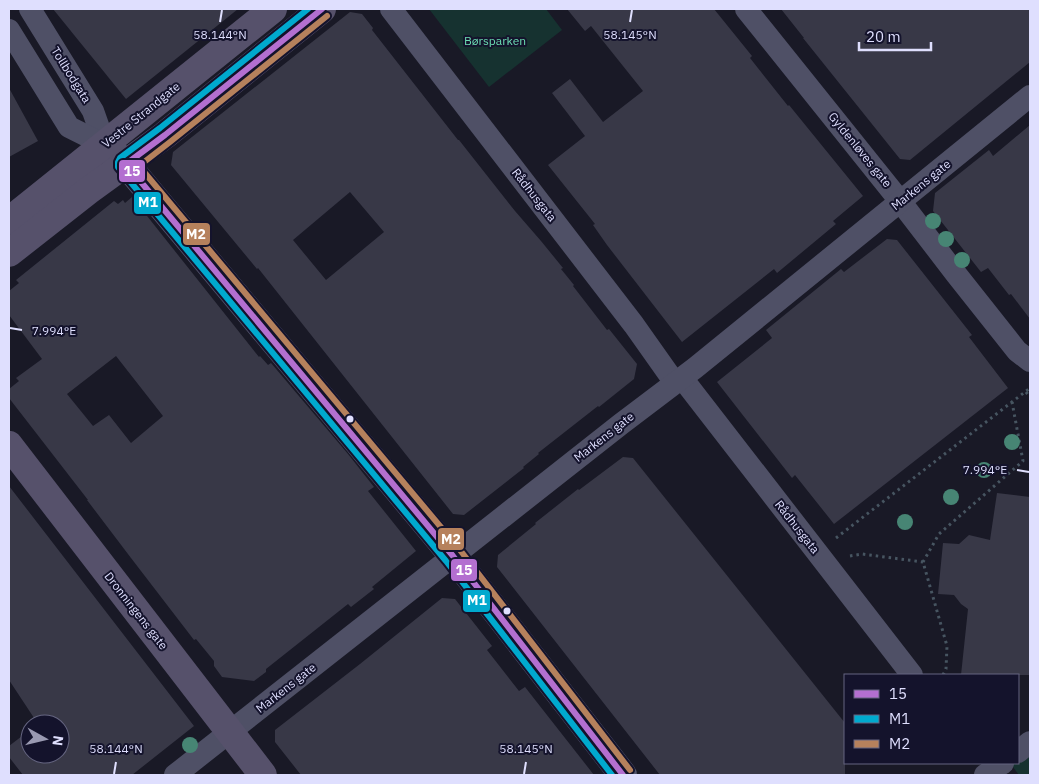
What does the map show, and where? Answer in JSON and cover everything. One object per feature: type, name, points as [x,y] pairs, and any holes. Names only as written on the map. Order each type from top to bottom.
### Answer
[{"type":"main road","name":"Vestre Strandgate","points":[[9,221],[273,9]]},
{"type":"main road","points":[[9,253],[88,191],[173,129],[322,9]]},
{"type":"main road","points":[[104,145],[126,164],[453,556],[623,775]]},
{"type":"main road","name":"Dronningens gate","points":[[9,445],[264,775]]},
{"type":"street","name":"Tollbodgata","points":[[30,9],[93,111],[104,145]]},
{"type":"street","name":"Rådhusgata","points":[[391,9],[634,325],[911,674]]},
{"type":"street","name":"Gyldenløves gate","points":[[746,9],[1017,351],[1030,361]]},
{"type":"street","points":[[9,30],[69,127],[104,145]]},
{"type":"street","name":"Markens gate","points":[[175,775],[678,381],[1030,96]]},
{"type":"street","points":[[1019,751],[1030,742]]},
{"type":"street","points":[[992,767],[1016,775]]},
{"type":"path","points":[[831,542],[1030,388]]},
{"type":"path","points":[[1026,392],[1030,397]]},
{"type":"path","points":[[944,674],[946,669],[947,646],[923,562],[939,534],[1023,461],[1012,402]]},
{"type":"path","points":[[844,557],[862,554],[923,562]]},
{"type":"green space","name":"Børsparken","points":[[429,9],[546,9],[562,30],[489,87]]},
{"type":"green space","points":[[1030,745],[1030,775],[1019,775],[1011,764],[1019,764]]},
{"type":"building","points":[[53,9],[238,9],[126,99]]},
{"type":"building","points":[[567,9],[714,9],[752,56],[750,58],[788,106],[863,196],[833,221],[836,224],[777,273],[774,269],[682,342],[607,245],[593,225],[595,224],[548,165],[585,136],[552,93],[570,79],[603,122],[643,91],[591,26],[585,31]]},
{"type":"building","points":[[781,9],[1030,9],[1030,62],[910,160],[900,159]]},
{"type":"building","points":[[350,12],[362,14],[373,28],[372,30],[458,140],[563,268],[561,269],[573,286],[607,330],[609,329],[637,364],[634,379],[538,453],[524,468],[464,515],[453,514],[258,268],[171,165],[173,152]],"holes":[[[350,192],[384,232],[326,280],[293,240]]]},
{"type":"building","points":[[9,88],[38,141],[9,157]]},
{"type":"building","points":[[1030,125],[1030,319],[988,268],[981,272],[933,211],[935,193],[989,150],[993,156]]},
{"type":"building","points":[[132,197],[259,357],[268,365],[271,363],[348,454],[374,487],[368,491],[416,551],[372,587],[374,589],[351,607],[348,604],[266,669],[266,672],[254,681],[222,677],[214,666],[214,661],[196,639],[194,640],[9,398],[9,389],[19,381],[16,378],[42,359],[9,315],[9,291],[19,283],[16,280],[114,201],[118,204],[123,200],[125,203]],"holes":[[[116,356],[163,416],[131,443],[109,415],[93,426],[67,394]]]},
{"type":"building","points":[[887,239],[897,240],[972,335],[969,337],[1008,388],[834,524],[795,475],[792,478],[717,382],[772,338],[766,330],[841,269],[844,272]]},
{"type":"building","points":[[623,457],[633,458],[844,722],[845,775],[660,775],[497,567],[498,555],[535,523]]},
{"type":"building","points":[[9,486],[194,726],[132,775],[23,775],[9,757],[9,746],[20,738],[20,764],[70,764],[70,714],[31,714],[9,680]]},
{"type":"building","points":[[997,493],[1030,497],[1030,675],[961,674],[968,609],[954,595],[938,594],[943,543],[959,544],[969,535],[990,540]]},
{"type":"building","points":[[442,598],[455,599],[492,646],[487,650],[519,691],[525,687],[594,775],[301,775],[275,742],[275,730]]},
{"type":"transit line","name":"M1","points":[[308,9],[120,158],[118,167],[446,561],[612,775]]},
{"type":"transit line","name":"15","points":[[322,9],[126,164],[453,556],[623,775]]},
{"type":"transit line","name":"M2","points":[[327,16],[139,166],[460,550],[630,770]]}]
